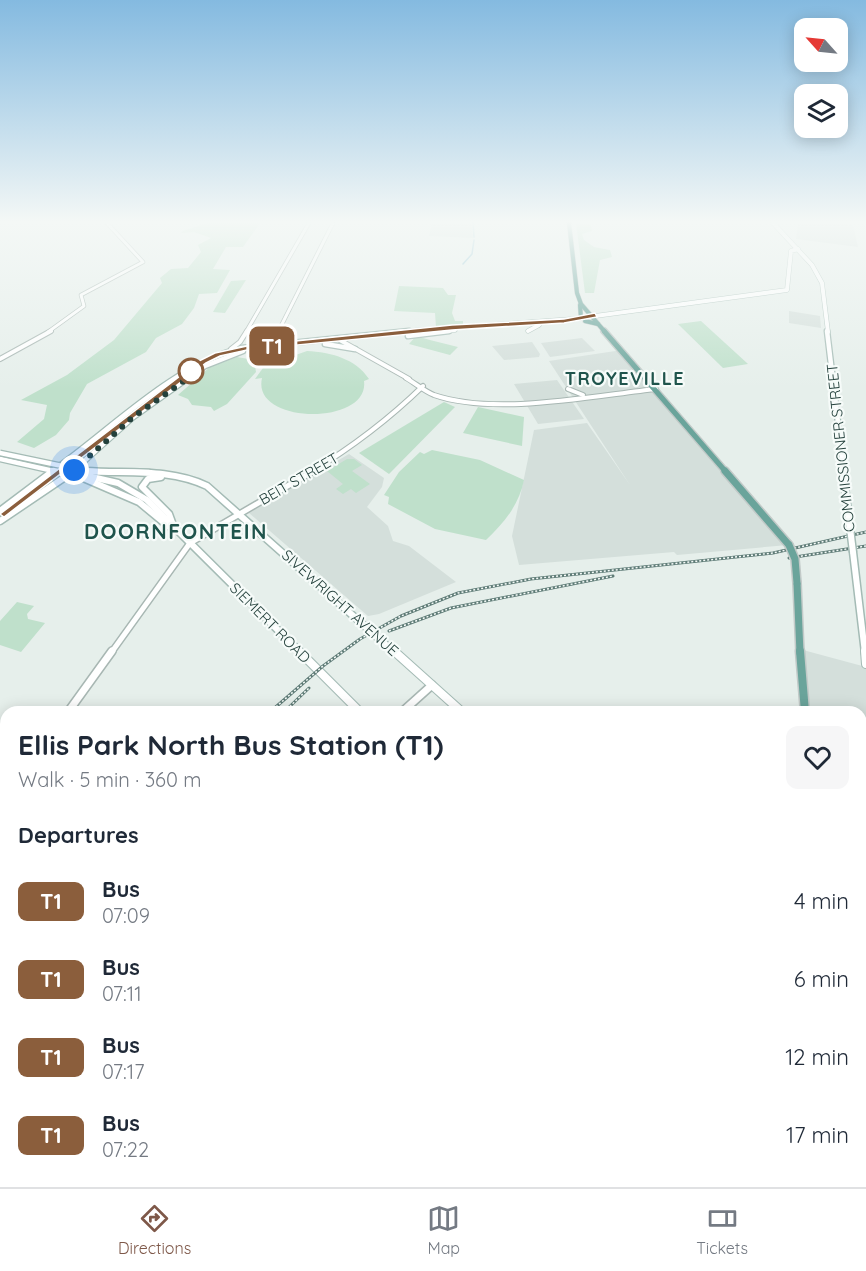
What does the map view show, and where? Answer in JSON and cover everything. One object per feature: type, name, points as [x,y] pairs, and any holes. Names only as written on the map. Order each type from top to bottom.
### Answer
[{"type":"main road","points":[[577,278],[583,319]]},
{"type":"main road","points":[[579,278],[582,297],[594,317]]},
{"type":"main road","points":[[270,346],[325,344],[485,327],[540,325],[787,290],[788,278]]},
{"type":"main road","name":"COMMISSIONER STREET","points":[[819,278],[822,284],[866,664]]},
{"type":"main road","points":[[579,299],[789,545],[795,559],[801,690],[804,706]]},
{"type":"main road","points":[[0,511],[40,480],[58,470],[198,363],[233,351],[458,326],[583,319],[603,327]]},
{"type":"main road","points":[[528,331],[540,325]]},
{"type":"main road","points":[[349,347],[352,341]]},
{"type":"main road","points":[[325,344],[355,349]]},
{"type":"main road","points":[[0,521],[69,475],[127,423],[180,384],[209,363],[233,351]]},
{"type":"main road","points":[[176,397],[180,384]]},
{"type":"main road","points":[[0,455],[42,469],[58,470]]},
{"type":"main road","points":[[0,455],[69,475],[175,474],[201,483],[220,497]]},
{"type":"main road","points":[[0,455],[110,480],[132,489],[147,500],[179,532]]},
{"type":"main road","points":[[40,480],[44,474],[42,469]]},
{"type":"main road","points":[[54,484],[58,470]]},
{"type":"main road","points":[[54,484],[85,475],[139,502],[179,532]]},
{"type":"main road","points":[[174,527],[169,514],[142,487],[147,479],[159,477],[182,480],[220,497]]},
{"type":"main road","name":"SIVEWRIGHT AVENUE","points":[[220,497],[455,706]]},
{"type":"main road","name":"SIEMERT ROAD","points":[[179,532],[355,706]]},
{"type":"street","points":[[0,359],[63,323],[84,306],[81,295],[111,278]]},
{"type":"street","points":[[233,351],[277,278]]},
{"type":"street","points":[[270,346],[305,278]]},
{"type":"street","points":[[339,341],[446,399],[523,403],[656,390]]},
{"type":"street","name":"BEIT STREET","points":[[72,706],[190,543],[355,446],[385,423],[422,387]]},
{"type":"street","points":[[568,389],[592,396]]},
{"type":"street","points":[[409,706],[432,685]]},
{"type":"shaded area","points":[[789,311],[820,316],[821,328],[789,323]]},
{"type":"shaded area","points":[[582,338],[595,351],[550,357],[541,343]]},
{"type":"shaded area","points":[[532,342],[540,354],[539,357],[504,360],[492,346]]},
{"type":"shaded area","points":[[622,350],[788,545],[519,565],[512,536],[534,430],[587,423],[630,485],[549,361]]},
{"type":"shaded area","points":[[557,380],[584,419],[538,424],[514,384]]},
{"type":"shaded area","points":[[349,454],[384,478],[382,487],[367,507],[388,526],[393,541],[409,546],[456,582],[379,614],[368,616],[249,513]]},
{"type":"shaded area","points":[[803,650],[866,667],[866,706],[808,706]]},
{"type":"green space","points":[[160,278],[225,278],[217,293],[199,294],[194,308],[182,324],[156,338],[146,352],[87,384],[70,413],[69,420],[56,435],[34,448],[17,442],[44,419],[47,405],[21,400],[67,375],[114,340],[162,283]]},
{"type":"green space","points":[[583,278],[597,278],[594,293],[585,293]]},
{"type":"green space","points":[[246,280],[225,313],[213,312],[231,281]]},
{"type":"green space","points":[[399,286],[443,288],[448,295],[456,295],[452,313],[455,321],[463,321],[463,324],[436,327],[435,313],[394,311]]},
{"type":"green space","points":[[701,321],[748,364],[723,368],[678,324]]},
{"type":"green space","points":[[416,336],[458,347],[450,355],[409,344]]},
{"type":"green space","points":[[307,351],[334,355],[357,366],[369,379],[364,381],[361,396],[349,406],[331,412],[311,414],[291,411],[274,405],[263,393],[262,378],[255,379],[268,361],[276,362]]},
{"type":"green space","points":[[237,357],[254,360],[256,372],[227,404],[214,411],[211,407],[192,405],[188,399],[178,395],[210,367]]},
{"type":"green space","points":[[444,402],[455,407],[389,474],[359,453]]},
{"type":"green space","points":[[478,407],[524,417],[522,446],[463,433]]},
{"type":"green space","points":[[432,450],[480,460],[524,480],[510,513],[486,540],[435,529],[388,504],[389,497],[384,495],[399,472],[420,452],[424,454]]},
{"type":"green space","points":[[347,459],[354,459],[362,465],[352,471],[370,484],[356,493],[351,489],[343,494],[336,489],[343,484],[327,471]]},
{"type":"green space","points":[[17,602],[34,606],[27,614],[28,619],[45,623],[21,652],[0,645],[0,621]]},
{"type":"railway","points":[[277,706],[323,666],[360,639],[401,616],[458,593],[531,579],[773,553],[866,532]]},
{"type":"railway","points":[[789,558],[866,546]]},
{"type":"railway","points":[[389,631],[451,608],[613,576]]},
{"type":"railway","points":[[290,706],[309,688]]},
{"type":"bus line","name":"T1","points":[[0,514],[204,361],[232,350],[509,323],[564,321],[595,316]]},
{"type":"district","name":"TROYEVILLE","points":[[625,379]]},
{"type":"district","name":"DOORNFONTEIN","points":[[176,532]]},
{"type":"route","points":[[74,470],[132,418],[195,373],[191,371]]}]
